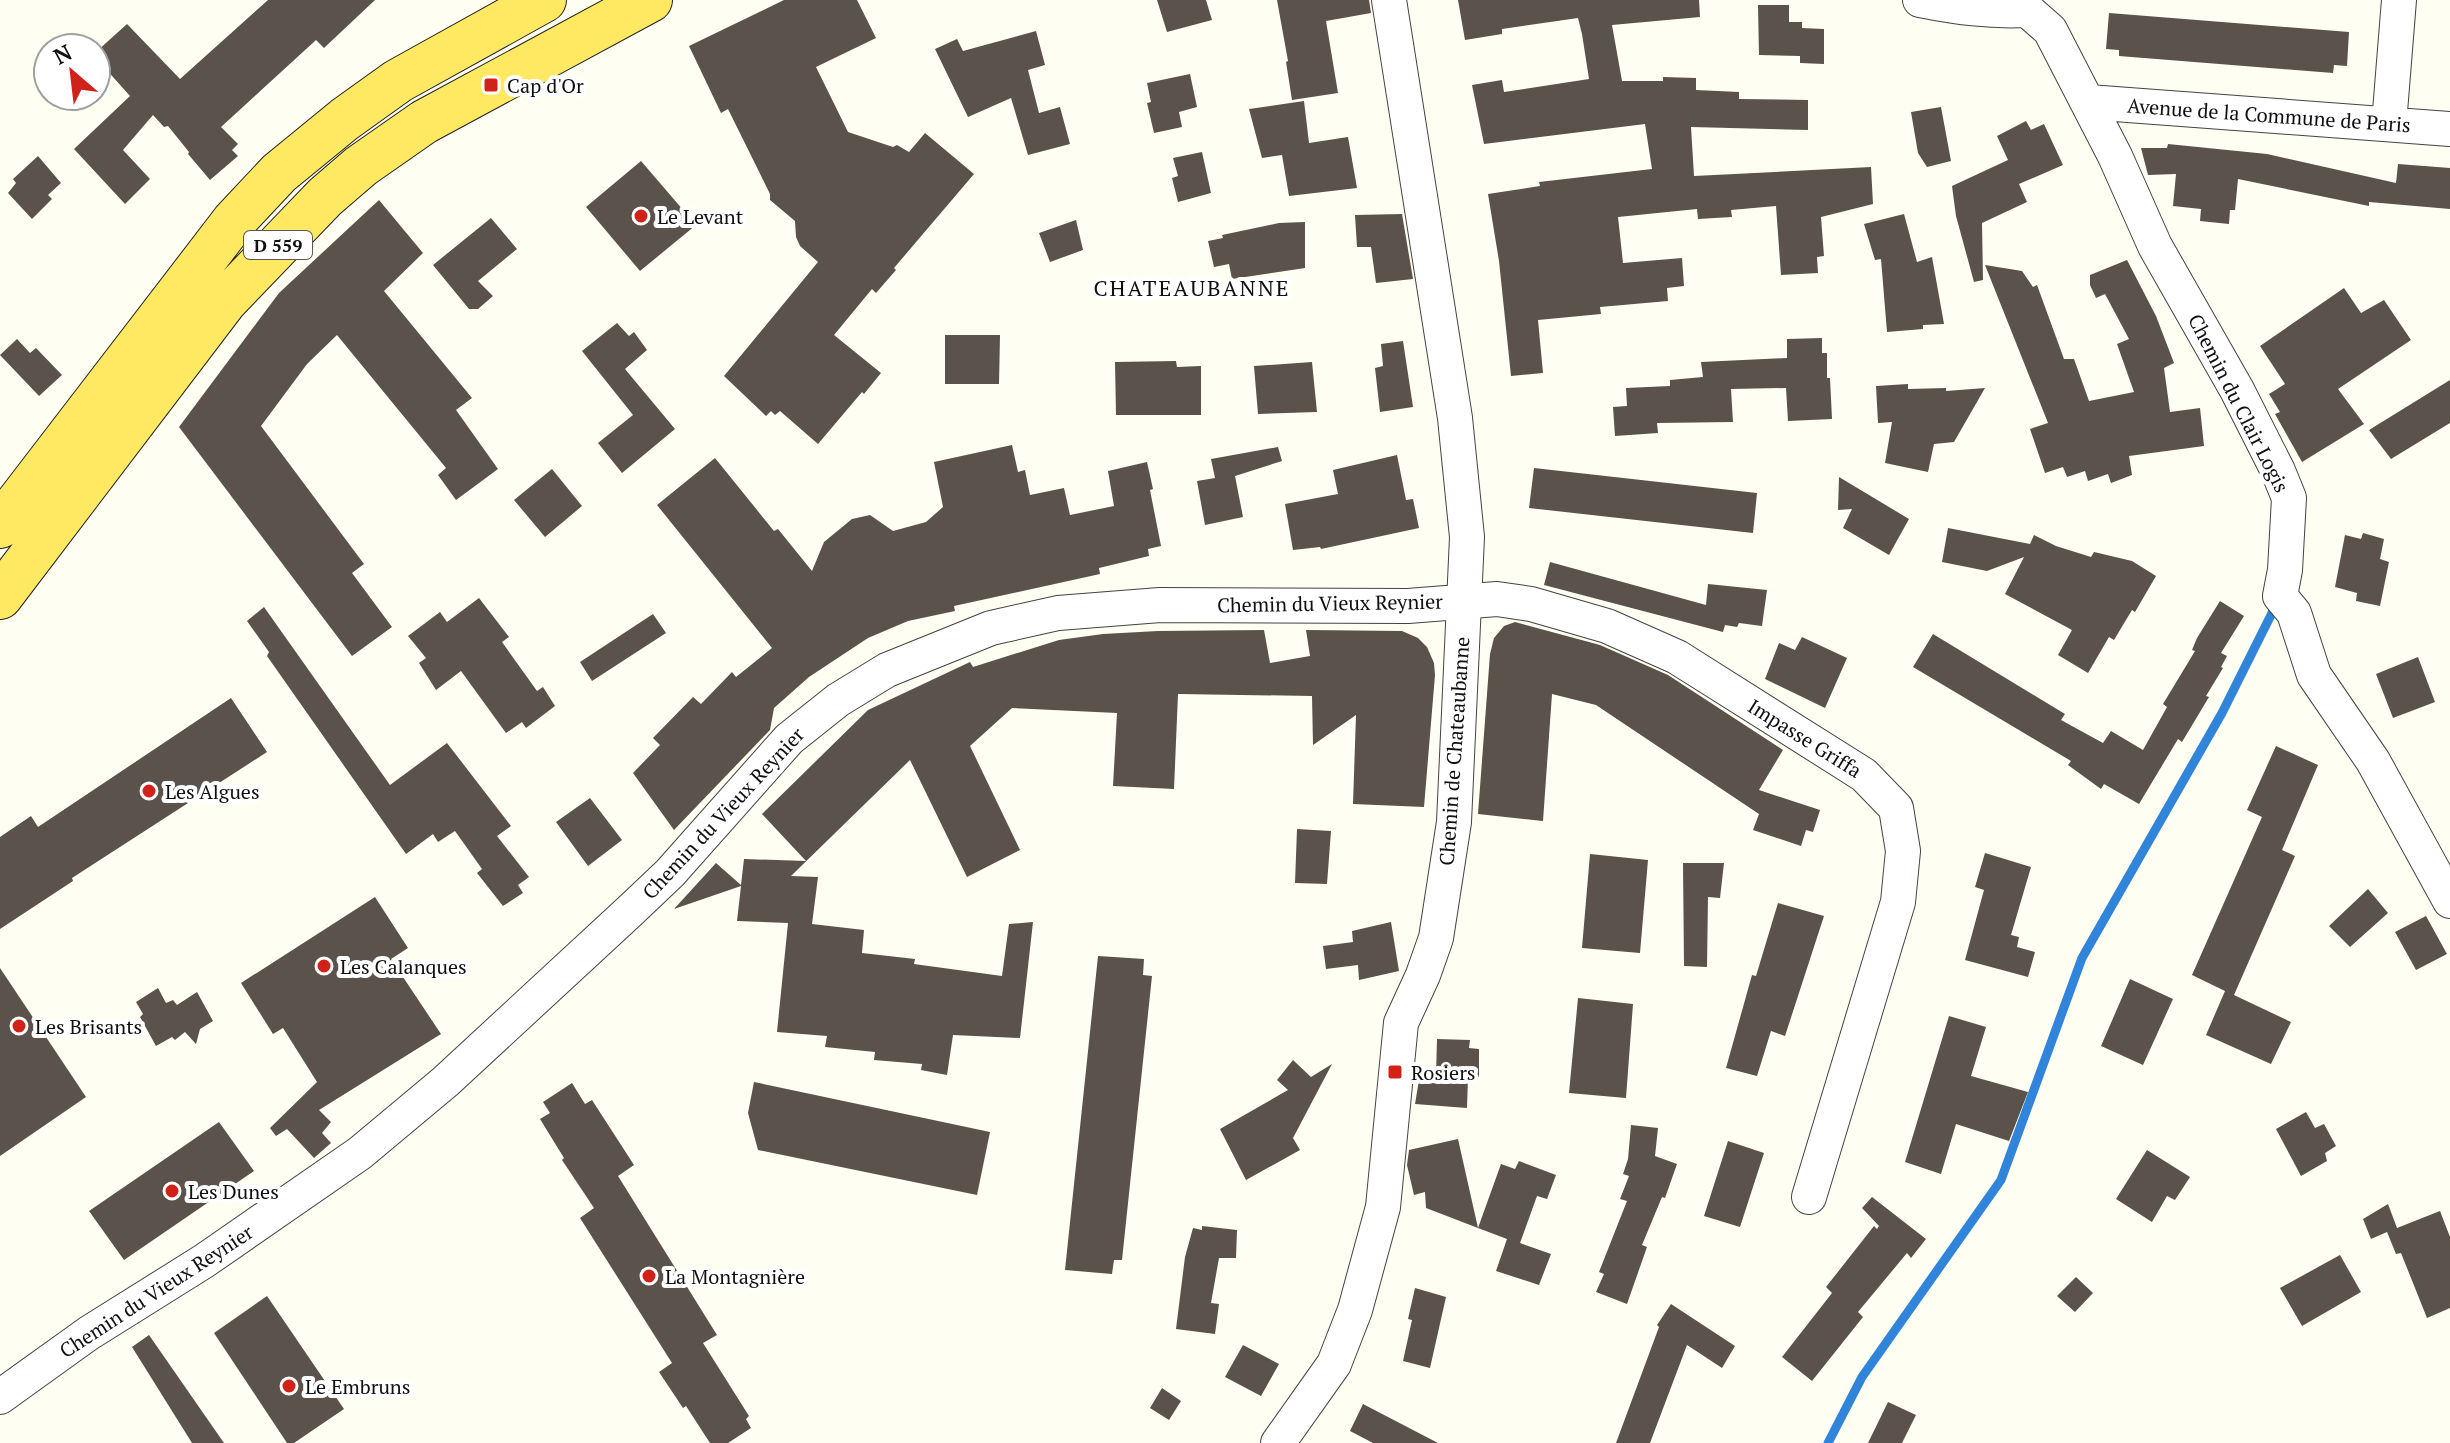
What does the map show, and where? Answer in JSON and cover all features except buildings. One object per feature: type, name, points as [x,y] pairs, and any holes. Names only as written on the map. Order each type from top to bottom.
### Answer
[{"type":"main road","name":"D 559","points":[[0,526],[224,232],[279,173],[398,81],[544,0]]},
{"type":"main road","name":"D 559","points":[[0,597],[225,301],[325,197],[361,166],[424,122],[650,0]]},
{"type":"street","name":"Chemin du Vieux Reynier","points":[[0,1397],[89,1333],[204,1261],[360,1153],[445,1082],[670,873],[789,739],[838,700],[887,670],[991,628],[1058,613],[1160,605],[1408,606],[1464,601],[1467,537],[1455,418],[1389,0]]},
{"type":"street","name":"Chemin du Clair Logis","points":[[1920,0],[2002,12],[2028,5],[2050,30],[2088,102],[2155,246],[2237,390],[2289,498],[2285,570],[2280,596],[2294,613],[2314,675],[2373,761],[2450,901]]},
{"type":"street","points":[[2389,124],[2399,0]]},
{"type":"street","name":"Avenue de la Commune de Paris","points":[[2088,102],[2450,129]]},
{"type":"street","name":"Impasse Griffa","points":[[1464,601],[1497,599],[1531,604],[1607,626],[1677,657],[1864,775],[1896,808],[1903,851],[1898,902],[1809,1197]]},
{"type":"street","name":"Chemin de Chateaubanne","points":[[1278,1443],[1334,1364],[1355,1310],[1383,1207],[1401,1023],[1436,938],[1454,822],[1464,601]]},
{"type":"waterway","points":[[1828,1443],[1862,1377],[2001,1180],[2082,958],[2222,713],[2277,603]]},
{"type":"place","name":"Cap d'Or","points":[[491,85]]},
{"type":"place","name":"Le Levant","points":[[641,216]]},
{"type":"place","name":"Les Algues","points":[[149,791]]},
{"type":"place","name":"Les Calanques","points":[[324,966]]},
{"type":"place","name":"Les Brisants","points":[[19,1026]]},
{"type":"place","name":"Rosiers","points":[[1395,1072]]},
{"type":"place","name":"Les Dunes","points":[[172,1191]]},
{"type":"place","name":"La Montagnière","points":[[649,1276]]},
{"type":"place","name":"Le Embruns","points":[[289,1386]]},
{"type":"district","name":"CHATEAUBANNE","points":[[1192,287]]}]
